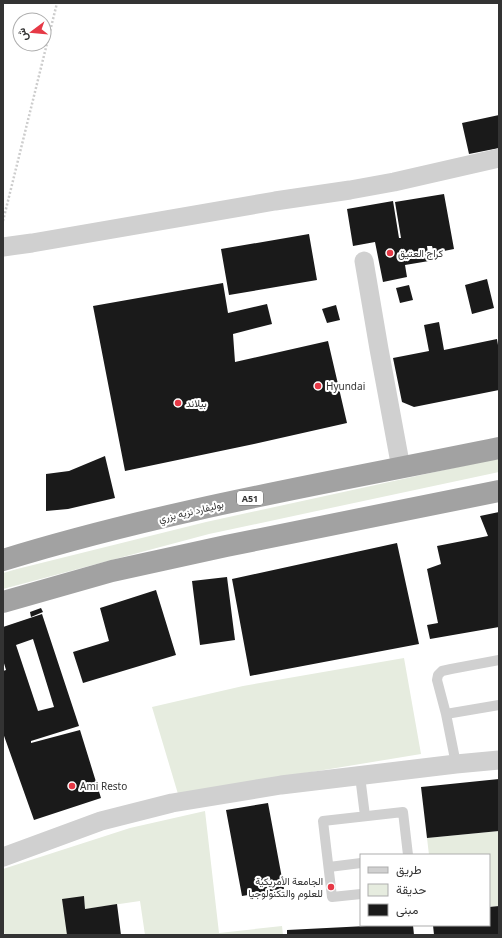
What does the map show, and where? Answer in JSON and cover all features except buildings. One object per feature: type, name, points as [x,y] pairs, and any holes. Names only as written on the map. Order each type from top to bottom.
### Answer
[{"type":"highway","name":"بوليفارد نزيه بزري","points":[[3,560],[102,531],[218,504],[499,448]]},
{"type":"highway","points":[[3,602],[112,571],[499,491]]},
{"type":"street","points":[[3,247],[275,201],[350,190],[394,182],[499,158]]},
{"type":"street","points":[[364,261],[401,468]]},
{"type":"street","points":[[3,857],[101,821],[172,803],[281,785],[499,760]]},
{"type":"lane","points":[[456,764],[446,714],[437,680],[438,675],[442,671],[499,660]]},
{"type":"lane","points":[[446,714],[499,706]]},
{"type":"lane","points":[[360,776],[365,816]]},
{"type":"lane","points":[[360,894],[332,897],[323,821],[403,812],[408,854]]},
{"type":"lane","points":[[329,867],[360,863]]},
{"type":"path","points":[[3,221],[57,3]]},
{"type":"green space","points":[[499,458],[499,472],[209,534],[3,589],[3,573],[17,569],[206,522]]},
{"type":"green space","points":[[404,658],[421,754],[178,794],[152,707],[243,686]]},
{"type":"green space","points":[[205,811],[219,933],[282,926],[283,935],[145,935],[140,901],[85,909],[84,897],[67,935],[5,935],[3,929],[3,869],[130,828]]},
{"type":"green space","points":[[499,831],[499,906],[490,907],[490,854],[429,854],[427,838]]},
{"type":"place","name":"كراج العتيق","points":[[390,253]]},
{"type":"place","name":"Hyundai","points":[[318,386]]},
{"type":"place","name":"بيلاند","points":[[178,403]]},
{"type":"place","name":"Ami Resto","points":[[72,786]]},
{"type":"place","name":"الجامعة الأمريكية للعلوم والتكنولوجيا","points":[[331,887]]}]
